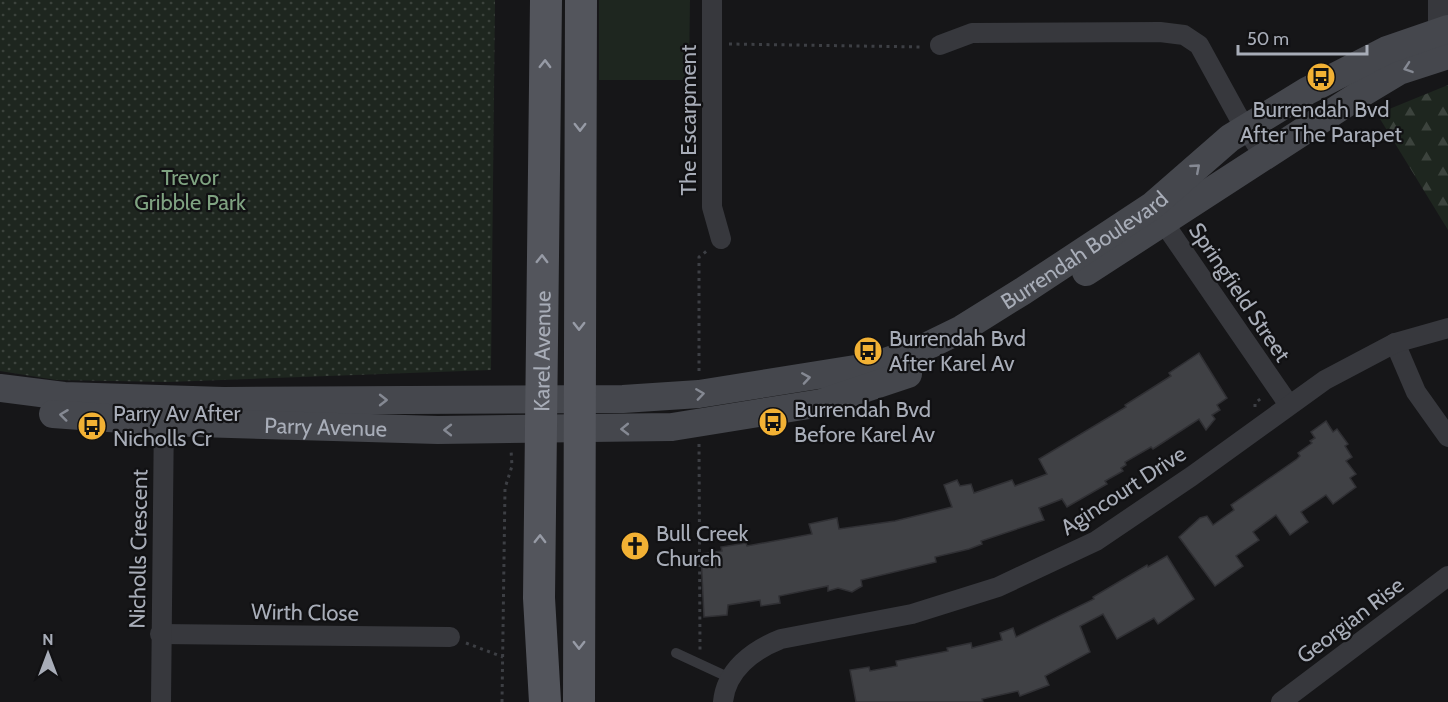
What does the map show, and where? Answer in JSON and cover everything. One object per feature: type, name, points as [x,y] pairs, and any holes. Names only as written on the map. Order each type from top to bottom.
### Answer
[{"type":"main road","name":"Karel Avenue","points":[[545,702],[532,424],[546,0]]},
{"type":"main road","name":"Karel Avenue","points":[[579,702],[580,0]]},
{"type":"main road","name":"Burrendah Boulevard","points":[[1158,214],[1230,138],[1307,91],[1387,50],[1445,43]]},
{"type":"main road","name":"Burrendah Boulevard","points":[[579,414],[672,428],[821,403],[897,378],[948,356],[1011,320],[1158,214],[1264,156],[1445,43]]},
{"type":"main road","name":"Parry Avenue","points":[[0,388],[164,410],[438,430],[532,424],[579,414]]},
{"type":"main road","name":"Parry Avenue","points":[[0,406],[78,417],[164,410]]},
{"type":"street","name":"The Escarpment","points":[[712,0],[712,207],[720,239]]},
{"type":"street","points":[[1438,0],[1445,43]]},
{"type":"street","points":[[940,45],[972,33],[1160,32],[1184,35],[1199,45],[1245,129],[1264,156]]},
{"type":"street","name":"Springfield Street","points":[[1158,214],[1288,405]]},
{"type":"street","name":"Agincourt Drive","points":[[723,702],[730,678],[744,660],[763,646],[781,639],[922,611],[998,587],[1096,541],[1192,476],[1325,380],[1395,343],[1448,328]]},
{"type":"street","points":[[1395,343],[1416,393],[1448,438]]},
{"type":"street","name":"Nicholls Crescent","points":[[161,702],[164,410]]},
{"type":"street","name":"Georgian Rise","points":[[1281,702],[1448,576]]},
{"type":"street","name":"Wirth Close","points":[[160,634],[450,637]]},
{"type":"lane","points":[[676,653],[730,678]]},
{"type":"path","points":[[712,44],[940,45]]},
{"type":"path","points":[[699,378],[699,257],[720,239]]},
{"type":"path","points":[[1255,403],[1255,411]]},
{"type":"path","points":[[502,702],[505,488],[512,466],[532,424]]},
{"type":"path","points":[[699,436],[699,664]]},
{"type":"path","points":[[450,637],[503,657]]},
{"type":"green space","name":"Trevor Gribble Park","points":[[0,0],[495,0],[491,370],[168,382],[56,380],[0,371]]},
{"type":"green space","points":[[599,0],[690,0],[689,80],[599,80]]},
{"type":"green space","points":[[1448,85],[1448,230],[1377,114]]},
{"type":"building","points":[[1199,353],[1227,398],[1217,405],[1220,410],[1212,415],[1215,419],[1206,430],[1199,419],[1153,449],[1151,447],[1125,462],[1126,465],[1121,468],[1123,471],[1105,481],[1107,484],[1067,507],[1062,499],[1039,508],[1044,520],[981,541],[982,544],[969,549],[935,557],[936,562],[861,580],[862,586],[852,592],[838,588],[828,591],[828,586],[779,596],[780,603],[761,606],[760,600],[728,605],[727,615],[704,617],[701,554],[722,551],[721,547],[746,543],[747,546],[812,534],[809,524],[837,518],[839,529],[895,521],[952,507],[944,485],[957,480],[960,486],[971,484],[974,493],[1012,480],[1015,486],[1047,474],[1039,459],[1126,407],[1125,405],[1171,376],[1169,373]]},
{"type":"building","points":[[1326,421],[1333,432],[1337,429],[1348,444],[1345,446],[1352,457],[1346,461],[1356,474],[1350,478],[1356,487],[1333,504],[1326,495],[1301,512],[1308,522],[1290,535],[1276,515],[1253,532],[1259,540],[1236,556],[1243,566],[1215,586],[1179,537],[1200,518],[1207,516],[1213,525],[1234,510],[1231,505],[1297,459],[1300,456],[1298,453],[1315,438],[1311,432]]},
{"type":"building","points":[[1167,556],[1194,599],[1158,624],[1154,618],[1117,639],[1103,614],[1080,626],[1090,652],[1045,676],[1049,685],[1020,696],[1018,691],[982,699],[983,702],[856,702],[850,670],[869,667],[870,671],[897,666],[896,661],[948,651],[947,648],[971,643],[972,648],[1002,640],[1000,633],[1013,628],[1016,637],[1094,599],[1093,597],[1147,565],[1148,567]]},
{"type":"place","name":"Burrendah Bvd After The Parapet","points":[[1321,77]]},
{"type":"place","name":"Burrendah Bvd After Karel Av","points":[[868,351]]},
{"type":"place","name":"Burrendah Bvd Before Karel Av","points":[[773,422]]},
{"type":"place","name":"Parry Av After Nicholls Cr","points":[[92,426]]},
{"type":"place","name":"Bull Creek Church","points":[[635,546]]}]
